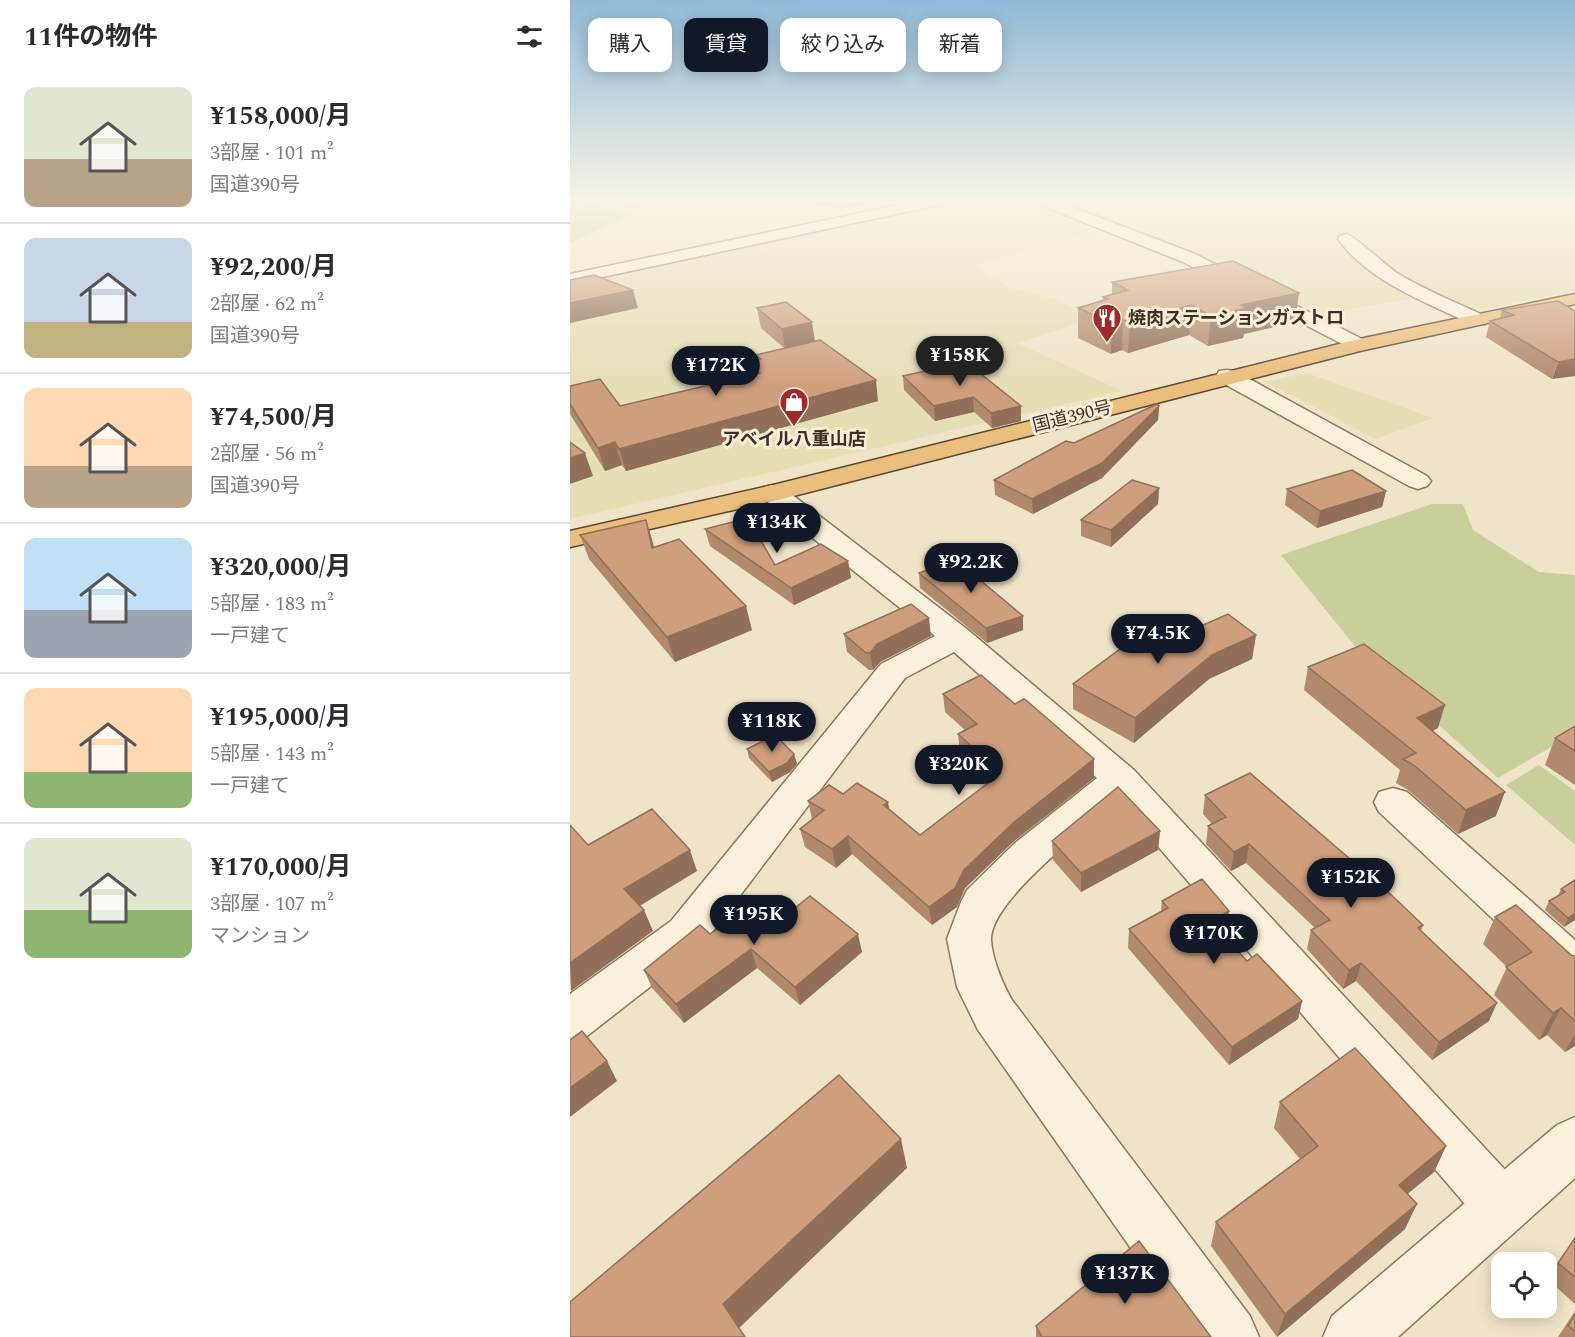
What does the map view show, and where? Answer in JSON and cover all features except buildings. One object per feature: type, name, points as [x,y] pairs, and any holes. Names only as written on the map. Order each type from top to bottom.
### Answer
[{"type":"highway","name":"国道390号","points":[[570,539],[773,493],[1227,376],[1575,299]]},
{"type":"street","points":[[570,279],[653,261]]},
{"type":"street","points":[[1196,261],[1359,345]]},
{"type":"street","points":[[1369,261],[1478,320]]},
{"type":"street","points":[[1227,376],[1418,481]]},
{"type":"street","points":[[773,493],[957,637],[1121,778],[1502,1206]]},
{"type":"street","points":[[570,1022],[686,934],[893,671],[957,637]]},
{"type":"street","points":[[1121,778],[1029,854],[982,902],[969,939],[980,987],[995,1015],[1229,1337]]},
{"type":"street","points":[[1393,802],[1575,967]]},
{"type":"street","points":[[1353,1337],[1575,1143]]},
{"type":"shaded area","points":[[672,261],[988,261],[972,266],[1013,289],[1058,300],[1093,319],[1017,343],[1122,391],[570,519],[570,283]]},
{"type":"shaded area","points":[[1211,261],[1575,261],[1575,290],[1462,314],[1425,296],[1322,314]]},
{"type":"shaded area","points":[[1307,373],[1433,418],[1376,439],[1265,382]]},
{"type":"green space","points":[[1432,504],[1463,504],[1473,530],[1539,572],[1575,575],[1575,733],[1498,778],[1367,661],[1281,555]]},
{"type":"green space","points":[[1539,765],[1575,791],[1575,845],[1506,785]]},
{"type":"place","name":"焼肉ステーションガストロ","points":[[1107,344]]},
{"type":"place","name":"アベイル八重山店","points":[[794,428]]}]
